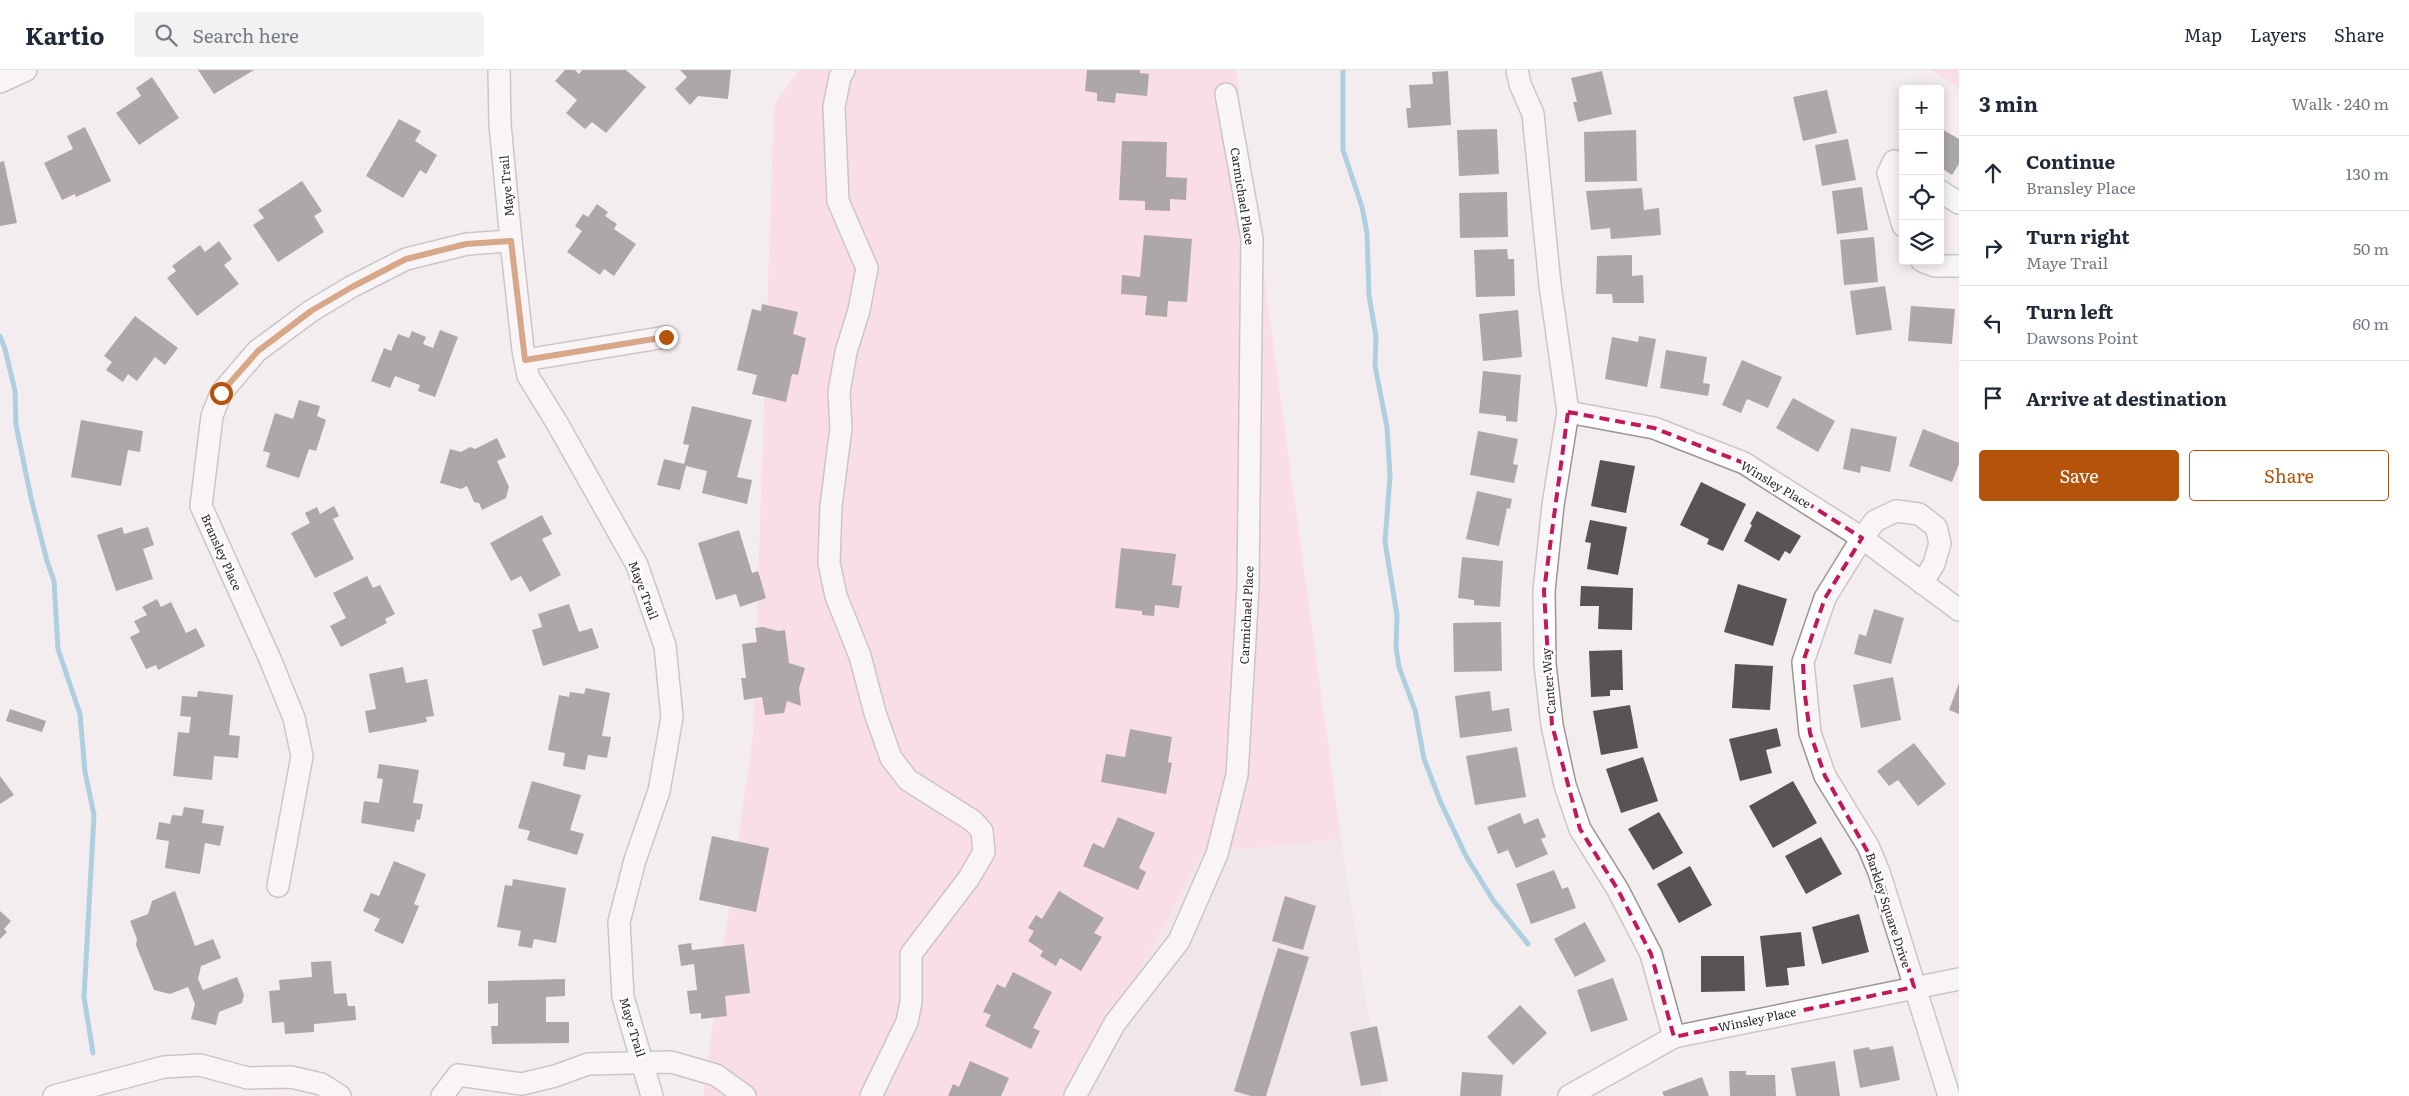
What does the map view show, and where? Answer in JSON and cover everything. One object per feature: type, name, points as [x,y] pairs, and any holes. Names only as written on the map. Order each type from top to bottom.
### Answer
[{"type":"street","points":[[0,82],[26,70]]},
{"type":"street","name":"Maye Trail","points":[[499,70],[500,124],[511,241],[528,376],[557,423],[636,565],[665,646],[672,717],[659,792],[635,860],[619,922],[622,996],[644,1063],[652,1096]]},
{"type":"street","points":[[844,70],[840,77],[834,107],[838,201],[868,268],[859,310],[846,352],[839,392],[841,428],[831,506],[829,563],[836,596],[860,656],[875,713],[891,758],[908,780],[973,821],[982,831],[984,852],[969,878],[911,954],[911,1002],[907,1022],[871,1096]]},
{"type":"street","name":"Canter Way","points":[[1517,70],[1520,84],[1533,114],[1552,301],[1568,412],[1553,505],[1544,591],[1545,664],[1552,725],[1565,785],[1580,829],[1618,890],[1651,954],[1674,1036]]},
{"type":"street","name":"Carmichael Place","points":[[1075,1096],[1115,1023],[1179,941],[1217,854],[1237,775],[1248,587],[1252,239],[1226,94]]},
{"type":"street","points":[[1899,164],[1894,161],[1888,173],[1901,220]]},
{"type":"street","points":[[1944,194],[1959,204]]},
{"type":"street","name":"Bransley Place","points":[[278,886],[302,756],[294,718],[201,506],[212,416],[221,393],[258,351],[311,311],[343,291],[406,259],[466,244],[511,241]]},
{"type":"street","points":[[1932,265],[1959,266]]},
{"type":"street","points":[[525,360],[666,337]]},
{"type":"street","name":"Winsley Place","points":[[1568,412],[1654,428],[1744,463],[1862,538],[1959,610]]},
{"type":"street","name":"Barkley Square Drive","points":[[1922,583],[1934,564],[1940,543],[1936,527],[1919,514],[1896,511],[1875,521],[1862,538],[1825,598],[1804,662],[1804,688],[1810,733],[1825,776],[1868,846],[1879,872],[1949,1096]]},
{"type":"street","name":"Winsley Place","points":[[1569,1096],[1674,1036],[1914,987],[1959,980]]},
{"type":"street","points":[[442,1096],[458,1075],[522,1084],[555,1076],[588,1064],[671,1062],[716,1075],[745,1096]]},
{"type":"street","points":[[54,1096],[164,1067],[200,1065],[248,1078],[291,1077],[321,1084],[340,1096]]},
{"type":"highlighted area","points":[[1568,412],[1654,428],[1744,463],[1862,538],[1825,598],[1803,662],[1804,688],[1810,733],[1825,776],[1879,872],[1914,987],[1674,1037],[1651,954],[1618,890],[1580,829],[1552,725],[1544,591]]},
{"type":"shaded area","points":[[799,70],[1236,70],[1341,839],[1203,853],[1073,1096],[703,1096],[753,734],[774,104]]},
{"type":"shaded area","points":[[1930,70],[1959,70],[1959,88]]},
{"type":"shaded area","points":[[1341,839],[1381,1096],[1073,1096],[1203,853]]},
{"type":"building","points":[[198,70],[254,70],[214,94]]},
{"type":"building","points":[[565,70],[575,70],[579,74],[582,70],[626,70],[646,87],[606,133],[592,122],[585,129],[566,113],[577,100],[555,81]]},
{"type":"building","points":[[680,70],[731,70],[728,99],[698,96],[690,105],[675,89],[687,77]]},
{"type":"building","points":[[1087,70],[1140,70],[1140,73],[1149,74],[1147,96],[1116,93],[1115,103],[1097,101],[1097,93],[1085,91]]},
{"type":"building","points":[[1448,71],[1451,125],[1408,128],[1406,108],[1411,108],[1409,85],[1433,84],[1432,72]]},
{"type":"building","points":[[1602,71],[1612,114],[1578,122],[1573,102],[1577,102],[1571,78]]},
{"type":"building","points":[[152,77],[179,118],[139,145],[116,113],[141,96],[136,88]]},
{"type":"building","points":[[1827,90],[1837,133],[1803,141],[1793,97]]},
{"type":"building","points":[[399,119],[421,131],[415,141],[437,155],[426,174],[420,170],[403,198],[366,176]]},
{"type":"building","points":[[85,127],[111,181],[76,197],[75,194],[62,200],[44,163],[73,149],[67,136]]},
{"type":"building","points":[[1497,129],[1499,174],[1459,176],[1457,130]]},
{"type":"building","points":[[1636,130],[1637,181],[1585,182],[1584,132]]},
{"type":"building","points":[[1944,130],[1959,139],[1959,164],[1952,175],[1944,170]]},
{"type":"building","points":[[1848,139],[1856,180],[1822,186],[1815,145]]},
{"type":"building","points":[[1122,141],[1167,142],[1166,177],[1187,178],[1186,200],[1170,199],[1170,211],[1145,210],[1145,201],[1119,200]]},
{"type":"building","points":[[4,161],[17,223],[0,226],[0,162]]},
{"type":"building","points":[[302,181],[322,211],[314,216],[324,232],[278,262],[253,225],[264,218],[258,210]]},
{"type":"building","points":[[1862,187],[1868,230],[1837,234],[1832,191]]},
{"type":"building","points":[[1642,188],[1644,210],[1659,208],[1661,235],[1611,239],[1610,228],[1591,230],[1586,191]]},
{"type":"building","points":[[1507,192],[1508,237],[1460,238],[1459,193]]},
{"type":"building","points":[[597,204],[608,212],[605,216],[617,224],[614,229],[636,244],[614,276],[604,269],[600,275],[567,252],[582,231],[575,226],[583,214],[588,217]]},
{"type":"building","points":[[1144,235],[1192,239],[1187,302],[1168,301],[1167,317],[1145,315],[1147,296],[1121,294],[1122,275],[1140,277]]},
{"type":"building","points":[[1874,237],[1878,282],[1844,285],[1840,240]]},
{"type":"building","points":[[219,241],[232,259],[224,265],[239,284],[197,316],[167,278],[176,271],[172,266],[200,245],[205,252]]},
{"type":"building","points":[[1507,249],[1508,259],[1514,259],[1515,296],[1476,297],[1474,250]]},
{"type":"building","points":[[1632,255],[1632,276],[1643,275],[1644,303],[1613,303],[1612,294],[1596,294],[1597,256]]},
{"type":"building","points":[[1885,286],[1892,330],[1856,335],[1850,291]]},
{"type":"building","points":[[762,304],[798,312],[793,334],[806,338],[798,375],[792,374],[786,402],[752,394],[757,375],[737,370],[752,309],[761,311]]},
{"type":"building","points":[[1911,306],[1955,309],[1952,344],[1908,341]]},
{"type":"building","points":[[1518,310],[1522,357],[1483,361],[1479,314]]},
{"type":"building","points":[[135,316],[178,348],[165,365],[155,357],[137,381],[128,374],[123,382],[106,370],[112,362],[104,356]]},
{"type":"building","points":[[440,330],[458,337],[435,397],[418,391],[420,385],[395,376],[390,388],[371,381],[384,348],[391,351],[398,334],[409,338],[412,331],[426,337],[423,344],[433,348]]},
{"type":"building","points":[[1639,336],[1656,339],[1647,387],[1605,379],[1612,337],[1638,342]]},
{"type":"building","points":[[1666,350],[1707,357],[1703,383],[1710,384],[1708,396],[1660,388]]},
{"type":"building","points":[[1742,360],[1782,377],[1768,408],[1747,399],[1741,413],[1722,405]]},
{"type":"building","points":[[1483,371],[1521,375],[1517,422],[1506,421],[1506,416],[1479,413]]},
{"type":"building","points":[[1793,398],[1835,421],[1818,452],[1776,428]]},
{"type":"building","points":[[299,400],[320,406],[317,416],[326,420],[316,451],[309,449],[299,478],[266,467],[270,453],[263,451],[275,413],[293,419]]},
{"type":"building","points":[[692,406],[752,420],[737,477],[752,480],[747,504],[702,493],[707,471],[686,466],[680,490],[657,485],[664,459],[684,464],[689,445],[683,444]]},
{"type":"building","points":[[81,420],[143,431],[140,452],[128,450],[121,486],[71,477]]},
{"type":"building","points":[[1851,428],[1897,437],[1890,472],[1861,466],[1860,473],[1843,469]]},
{"type":"building","points":[[1923,429],[1959,443],[1959,464],[1952,482],[1909,466]]},
{"type":"building","points":[[1478,431],[1518,439],[1513,464],[1518,465],[1514,483],[1470,475]]},
{"type":"building","points":[[497,438],[506,457],[497,461],[509,487],[506,498],[482,510],[479,503],[474,502],[467,486],[461,489],[440,483],[450,449],[461,452],[470,447],[475,449]]},
{"type":"building","points":[[1600,460],[1635,466],[1626,513],[1591,506]]},
{"type":"building","points":[[1701,482],[1746,504],[1723,551],[1707,544],[1709,539],[1680,525]]},
{"type":"building","points":[[1477,491],[1512,499],[1510,509],[1507,508],[1499,546],[1466,539]]},
{"type":"building","points":[[334,506],[339,516],[333,519],[354,559],[315,578],[291,533],[310,523],[305,513],[317,507],[320,514]]},
{"type":"building","points":[[1757,511],[1801,536],[1790,554],[1785,551],[1779,561],[1744,541]]},
{"type":"building","points":[[542,515],[552,534],[542,539],[561,575],[530,592],[521,576],[511,581],[490,543]]},
{"type":"building","points":[[1590,520],[1627,527],[1618,575],[1587,569],[1591,543],[1585,542]]},
{"type":"building","points":[[122,527],[124,534],[148,527],[154,545],[143,549],[153,579],[116,591],[97,535]]},
{"type":"building","points":[[739,530],[752,573],[758,571],[766,598],[740,607],[736,594],[716,600],[698,543]]},
{"type":"building","points":[[1121,548],[1176,554],[1172,585],[1182,586],[1179,608],[1155,605],[1154,616],[1142,615],[1142,611],[1115,608]]},
{"type":"building","points":[[1462,557],[1503,561],[1500,607],[1474,605],[1474,600],[1458,598]]},
{"type":"building","points":[[367,576],[373,588],[380,585],[395,614],[385,619],[387,623],[341,647],[330,626],[346,618],[333,593]]},
{"type":"building","points":[[1738,584],[1787,599],[1773,646],[1724,632]]},
{"type":"building","points":[[1581,586],[1633,588],[1632,630],[1598,629],[1599,606],[1580,606]]},
{"type":"building","points":[[157,599],[161,607],[171,602],[186,633],[196,628],[205,646],[158,670],[156,665],[146,669],[130,637],[140,632],[134,621],[147,615],[142,607]]},
{"type":"building","points":[[569,604],[579,632],[592,628],[599,648],[543,666],[532,630],[542,627],[538,614]]},
{"type":"building","points":[[1874,609],[1904,618],[1891,664],[1854,654],[1859,634],[1866,636]]},
{"type":"building","points":[[1501,622],[1502,671],[1454,672],[1453,623]]},
{"type":"building","points":[[763,627],[778,631],[785,630],[789,663],[805,668],[799,688],[801,706],[787,701],[784,713],[765,715],[762,697],[744,700],[741,678],[746,678],[742,644],[757,642],[755,628]]},
{"type":"building","points":[[1622,650],[1623,690],[1610,690],[1610,696],[1591,697],[1589,651]]},
{"type":"building","points":[[1735,664],[1773,666],[1770,710],[1732,708]]},
{"type":"building","points":[[403,667],[406,683],[427,679],[434,716],[426,717],[427,722],[369,733],[365,711],[376,709],[369,674]]},
{"type":"building","points":[[1893,677],[1901,720],[1861,728],[1853,685]]},
{"type":"building","points":[[1959,683],[1959,714],[1949,710]]},
{"type":"building","points":[[586,688],[610,693],[602,736],[611,737],[607,758],[588,755],[585,770],[563,766],[565,753],[548,750],[559,695],[569,697],[570,692],[584,694]]},
{"type":"building","points":[[198,691],[233,695],[229,735],[240,736],[238,758],[214,756],[212,780],[173,776],[178,732],[189,733],[191,717],[180,716],[182,696],[197,697]]},
{"type":"building","points":[[1490,691],[1492,711],[1509,708],[1512,731],[1460,738],[1455,696]]},
{"type":"building","points":[[1630,705],[1638,748],[1601,755],[1593,711]]},
{"type":"building","points":[[10,709],[46,721],[42,732],[6,721]]},
{"type":"building","points":[[1777,728],[1781,746],[1766,750],[1772,773],[1740,781],[1729,739]]},
{"type":"building","points":[[1130,729],[1172,737],[1168,762],[1172,763],[1166,794],[1101,782],[1106,754],[1125,757]]},
{"type":"building","points":[[1914,743],[1946,784],[1918,806],[1898,780],[1889,786],[1877,771]]},
{"type":"building","points":[[1517,747],[1526,797],[1475,805],[1466,756]]},
{"type":"building","points":[[1643,757],[1658,801],[1621,813],[1606,769]]},
{"type":"building","points":[[379,764],[419,770],[413,803],[423,804],[420,820],[417,819],[414,832],[361,823],[364,801],[379,803],[383,779],[377,778]]},
{"type":"building","points":[[0,776],[14,795],[0,804]]},
{"type":"building","points":[[532,781],[581,795],[570,830],[584,834],[577,855],[527,840],[530,831],[518,828]]},
{"type":"building","points":[[1793,781],[1817,823],[1773,848],[1749,806]]},
{"type":"building","points":[[184,807],[204,810],[202,823],[224,826],[220,846],[205,843],[200,874],[165,868],[169,841],[156,839],[159,822],[170,824],[172,815],[182,816]]},
{"type":"building","points":[[1659,812],[1683,853],[1653,870],[1628,829]]},
{"type":"building","points":[[1520,813],[1524,824],[1538,818],[1546,837],[1541,839],[1548,854],[1516,868],[1508,850],[1498,854],[1487,827]]},
{"type":"building","points":[[1118,817],[1155,833],[1139,868],[1146,872],[1138,890],[1083,866],[1093,843],[1104,848]]},
{"type":"building","points":[[712,836],[769,848],[756,912],[699,900]]},
{"type":"building","points":[[1821,837],[1842,874],[1806,894],[1785,856]]},
{"type":"building","points":[[394,861],[426,874],[414,904],[419,906],[403,944],[374,931],[380,919],[363,911],[371,893],[379,896]]},
{"type":"building","points":[[1690,866],[1712,905],[1679,923],[1657,884]]},
{"type":"building","points":[[1554,870],[1562,889],[1568,887],[1576,908],[1531,924],[1516,884]]},
{"type":"building","points":[[513,879],[566,888],[556,943],[534,939],[532,948],[518,946],[521,931],[497,927],[505,885],[512,886]]},
{"type":"building","points":[[175,891],[195,946],[213,939],[221,958],[201,966],[198,979],[203,990],[237,977],[244,995],[242,1003],[219,1012],[216,1025],[191,1019],[195,1004],[188,987],[170,994],[154,990],[136,945],[137,939],[130,921],[148,914],[152,901]]},
{"type":"building","points":[[1059,891],[1104,918],[1094,933],[1102,937],[1081,971],[1060,958],[1056,966],[1040,956],[1043,951],[1028,941],[1034,931],[1028,928],[1036,915],[1042,919]]},
{"type":"building","points":[[1285,896],[1316,906],[1303,950],[1272,941]]},
{"type":"building","points":[[0,911],[11,921],[4,929],[7,932],[0,939]]},
{"type":"building","points":[[1859,914],[1869,952],[1822,964],[1812,927]]},
{"type":"building","points":[[1585,922],[1606,961],[1575,977],[1554,939]]},
{"type":"building","points":[[1801,932],[1805,966],[1787,968],[1789,985],[1766,987],[1760,936]]},
{"type":"building","points":[[691,943],[692,950],[744,944],[750,993],[725,996],[727,1016],[701,1019],[701,1013],[690,1014],[687,991],[697,990],[694,964],[681,966],[678,945]]},
{"type":"building","points":[[1278,948],[1309,957],[1266,1096],[1251,1096],[1234,1091]]},
{"type":"building","points":[[1701,956],[1744,956],[1745,991],[1701,992]]},
{"type":"building","points":[[331,961],[334,994],[346,993],[348,1006],[355,1006],[356,1020],[314,1024],[314,1032],[285,1034],[284,1022],[272,1023],[269,991],[280,990],[279,980],[312,977],[311,962]]},
{"type":"building","points":[[1013,972],[1052,992],[1033,1028],[1040,1031],[1031,1049],[985,1026],[991,1015],[983,1012],[997,984],[1005,988]]},
{"type":"building","points":[[1613,978],[1628,1020],[1591,1032],[1577,990]]},
{"type":"building","points":[[565,979],[565,996],[546,997],[546,1022],[569,1022],[569,1043],[492,1044],[491,1026],[498,1026],[498,1003],[488,1004],[488,981]]},
{"type":"building","points":[[1520,1005],[1547,1033],[1513,1065],[1487,1037]]},
{"type":"building","points":[[1377,1026],[1388,1081],[1361,1086],[1350,1032]]},
{"type":"building","points":[[1893,1046],[1900,1080],[1860,1088],[1853,1050],[1869,1047],[1870,1050]]},
{"type":"building","points":[[970,1061],[1009,1078],[1001,1096],[948,1096],[953,1084],[959,1087]]},
{"type":"building","points":[[1835,1061],[1840,1096],[1796,1096],[1791,1068]]},
{"type":"building","points":[[1729,1071],[1746,1071],[1746,1075],[1775,1075],[1776,1096],[1730,1096]]},
{"type":"building","points":[[1462,1072],[1503,1075],[1501,1096],[1460,1096]]},
{"type":"building","points":[[1702,1077],[1709,1096],[1664,1096],[1662,1092]]},
{"type":"waterway","points":[[1343,70],[1343,150],[1362,207],[1367,233],[1369,295],[1376,337],[1375,366],[1387,427],[1390,476],[1385,542],[1397,615],[1396,647],[1399,667],[1415,710],[1424,759],[1441,803],[1466,856],[1493,900],[1528,944]]},
{"type":"waterway","points":[[0,336],[15,391],[16,425],[31,498],[54,581],[58,649],[80,714],[85,772],[94,815],[84,997],[93,1053]]},
{"type":"route","points":[[221,393],[258,351],[311,311],[406,259],[466,244],[511,241],[525,360],[666,337]]}]
